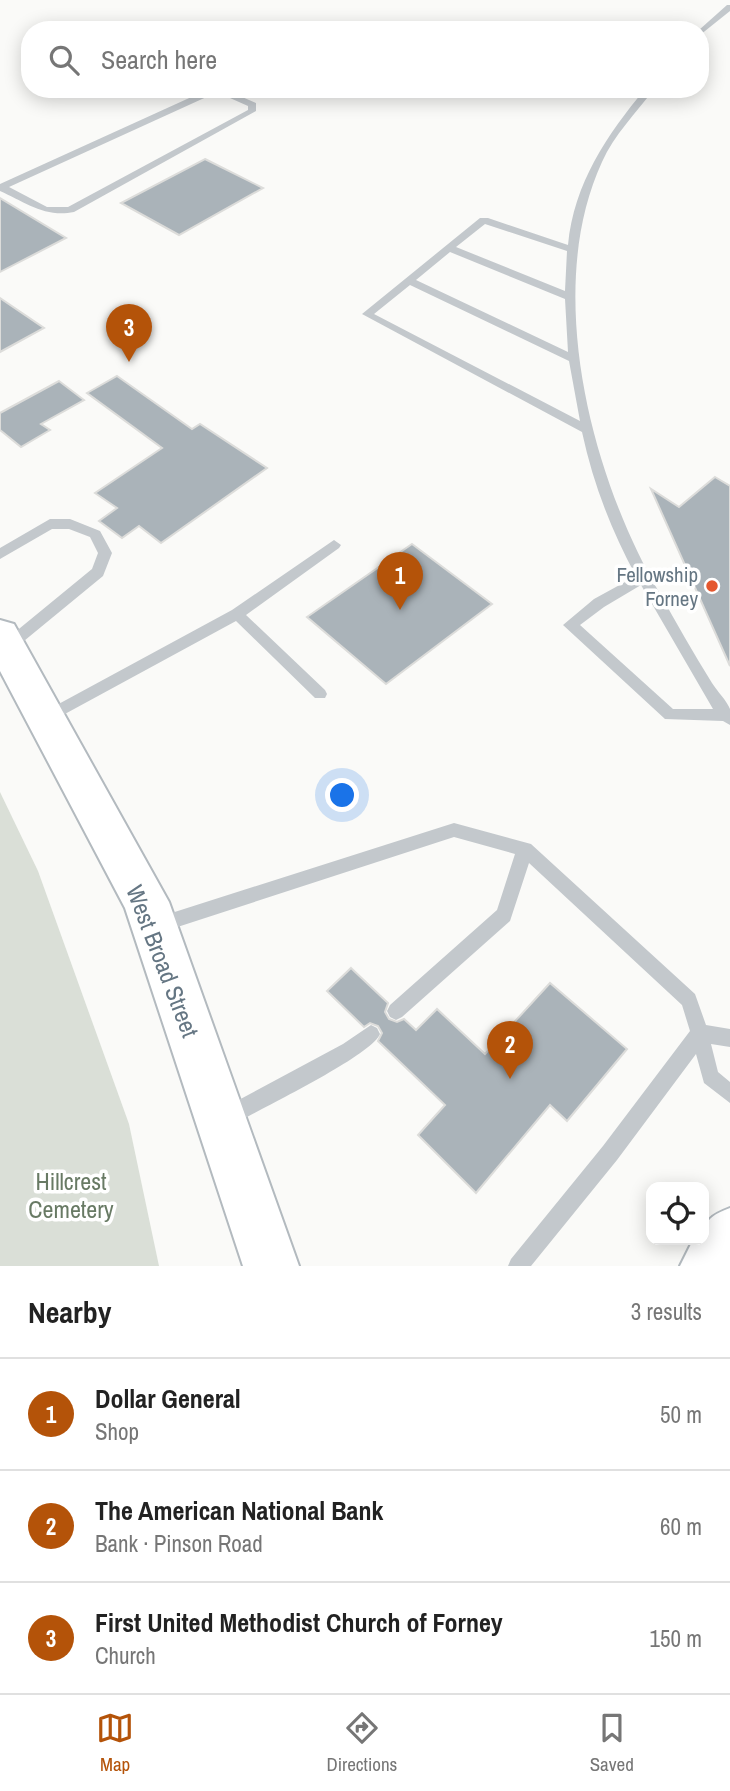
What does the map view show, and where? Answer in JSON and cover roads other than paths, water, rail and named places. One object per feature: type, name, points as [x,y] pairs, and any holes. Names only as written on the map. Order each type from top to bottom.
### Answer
[{"type":"main road","name":"West Broad Street","points":[[3,641],[146,902],[271,1266]]},
{"type":"main road","points":[[708,1266],[730,1235]]},
{"type":"lane","points":[[709,25],[730,7]]},
{"type":"lane","points":[[1,188],[197,98]]},
{"type":"lane","points":[[1,188],[48,212],[61,213],[71,210],[252,111],[253,105],[237,98]]},
{"type":"lane","points":[[642,98],[597,162],[582,204],[573,250],[568,326],[600,480],[643,578],[728,717]]},
{"type":"lane","points":[[573,250],[484,220],[367,314],[589,431]]},
{"type":"lane","points":[[449,248],[570,296]]},
{"type":"lane","points":[[409,280],[574,359]]},
{"type":"lane","points":[[0,554],[50,524],[70,524],[95,534],[105,553],[98,572],[3,641]]},
{"type":"lane","points":[[45,717],[237,614],[334,545]]},
{"type":"lane","points":[[643,578],[599,603],[570,625],[670,715],[728,717]]},
{"type":"lane","points":[[237,614],[320,694]]},
{"type":"lane","points":[[155,927],[454,830],[525,849],[689,1000],[710,1077],[730,1094]]},
{"type":"lane","points":[[396,1011],[504,915],[525,849]]},
{"type":"lane","points":[[700,1033],[730,1038]]},
{"type":"lane","points":[[518,1266],[610,1153],[700,1033]]},
{"type":"lane","points":[[221,1120],[349,1050],[371,1034]]},
{"type":"place","name":"First United Methodist Church of Forney","points":[[129,362]]},
{"type":"place","name":"Fellowship Forney","points":[[712,586]]},
{"type":"place","name":"Dollar General","points":[[400,610]]},
{"type":"place","name":"The American National Bank","points":[[510,1079]]},
{"type":"park label","name":"Hillcrest Cemetery","points":[[71,1195]]}]
